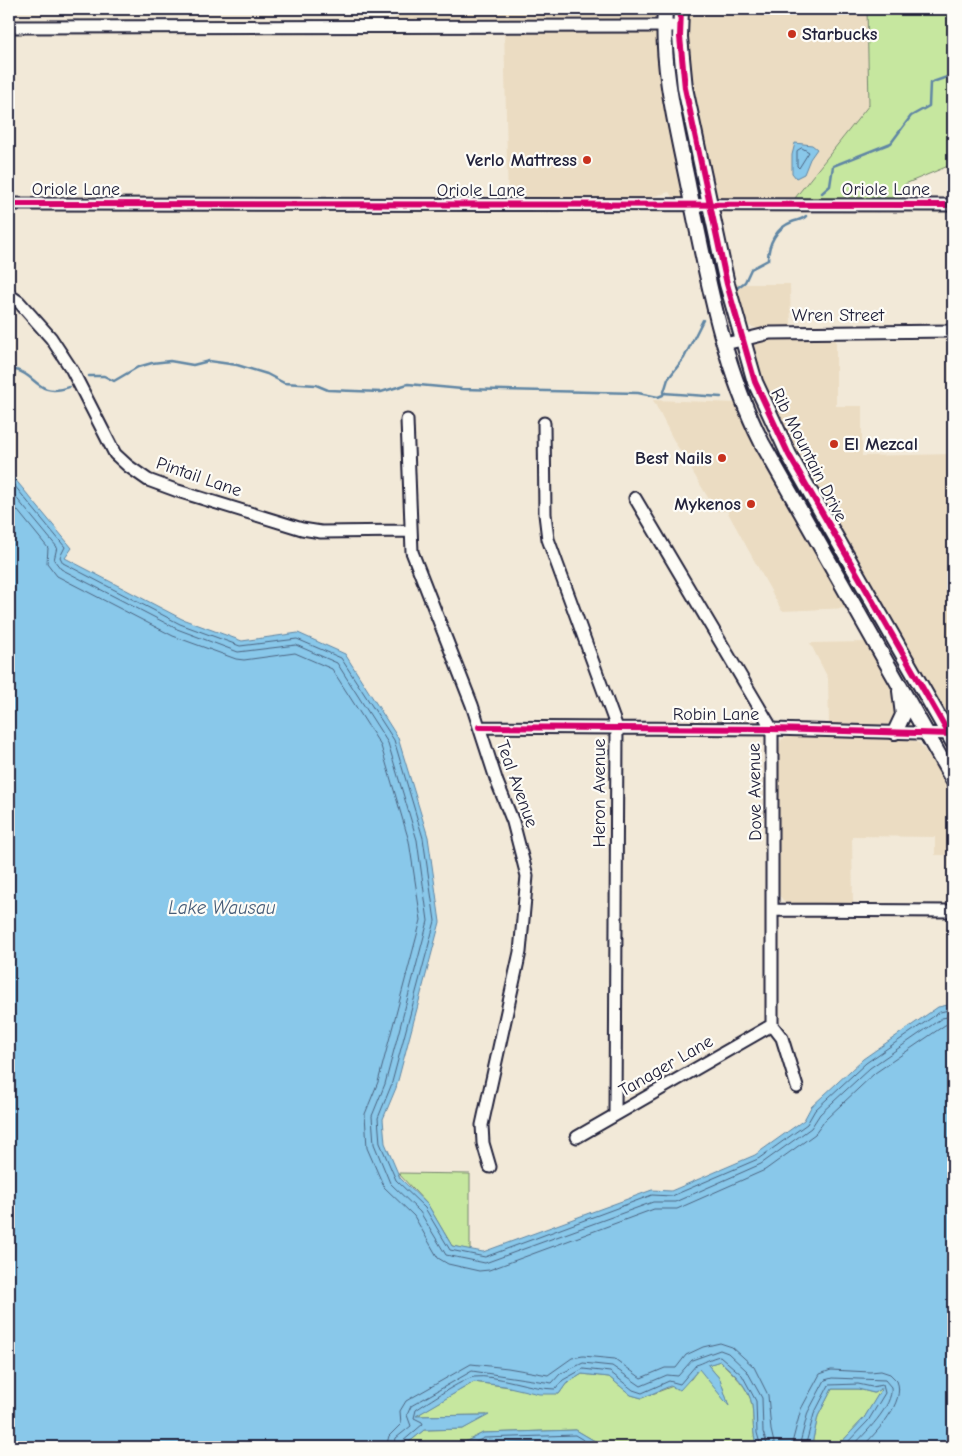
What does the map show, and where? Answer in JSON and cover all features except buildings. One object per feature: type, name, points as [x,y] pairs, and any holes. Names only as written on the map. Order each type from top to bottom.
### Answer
[{"type":"main road","name":"Rib Mountain Drive","points":[[664,9],[670,94],[725,344],[741,396],[760,439],[953,780]]},
{"type":"main road","name":"Rib Mountain Drive","points":[[681,9],[680,26],[685,88],[741,340],[758,391],[783,445],[952,736]]},
{"type":"main road","points":[[895,732],[901,723],[904,712],[898,681]]},
{"type":"street","points":[[9,27],[680,26]]},
{"type":"street","name":"Oriole Lane","points":[[9,204],[953,205]]},
{"type":"street","name":"Pintail Lane","points":[[9,294],[19,302],[51,338],[72,370],[116,454],[138,474],[178,490],[302,529],[321,532],[409,531]]},
{"type":"street","name":"Wren Street","points":[[725,344],[770,333],[953,331]]},
{"type":"street","name":"Teal Avenue","points":[[407,420],[409,531],[412,552],[513,822],[527,876],[520,952],[482,1125],[482,1143],[490,1167]]},
{"type":"street","name":"Heron Avenue","points":[[544,423],[545,514],[548,539],[617,728],[615,1115]]},
{"type":"street","name":"Dove Avenue","points":[[635,498],[772,729],[774,910],[772,1025]]},
{"type":"street","name":"Robin Lane","points":[[479,727],[772,729],[927,733],[952,736]]},
{"type":"street","points":[[774,910],[953,910]]},
{"type":"street","points":[[772,1025],[782,1038],[797,1087]]},
{"type":"street","name":"Tanager Lane","points":[[577,1137],[772,1025]]},
{"type":"shaded area","points":[[395,9],[867,9],[869,105],[790,204],[678,205],[669,192],[623,205],[508,205],[504,26],[396,26]]},
{"type":"shaded area","points":[[732,284],[790,284],[791,328],[761,329],[744,325]]},
{"type":"shaded area","points":[[761,338],[836,338],[836,406],[862,406],[862,456],[953,454],[953,722],[915,668],[774,416],[751,351],[756,341]]},
{"type":"shaded area","points":[[653,400],[738,403],[849,608],[782,611],[727,511],[716,511],[673,439]]},
{"type":"shaded area","points":[[868,642],[899,706],[892,723],[884,726],[829,725],[828,678],[810,643]]},
{"type":"shaded area","points":[[786,737],[895,739],[915,741],[920,744],[953,790],[953,855],[935,855],[935,837],[852,836],[853,906],[787,905],[779,895],[779,749],[781,740]]},
{"type":"green space","points":[[867,9],[953,9],[953,164],[905,184],[900,201],[795,198],[869,105]]},
{"type":"green space","points":[[398,1173],[470,1174],[470,1250],[452,1246],[428,1205]]},
{"type":"green space","points":[[720,1361],[739,1381],[750,1398],[754,1437],[757,1447],[605,1447],[576,1430],[483,1433],[455,1447],[403,1447],[424,1430],[463,1429],[487,1415],[415,1416],[474,1382],[559,1394],[566,1384],[582,1374],[609,1377],[631,1395],[642,1398],[691,1379],[699,1368],[728,1404],[720,1379],[708,1365]]},
{"type":"green space","points":[[883,1387],[864,1418],[837,1447],[806,1447],[812,1444],[818,1416],[832,1389],[858,1389],[874,1393]]},
{"type":"water","points":[[795,143],[812,145],[817,149],[810,159],[804,174],[796,178],[792,173],[792,155]]},
{"type":"water","name":"Lake Wausau","points":[[9,472],[72,548],[65,558],[182,619],[242,641],[298,633],[345,654],[398,738],[428,837],[440,922],[396,1088],[383,1119],[385,1143],[400,1178],[428,1205],[452,1246],[483,1252],[652,1190],[671,1191],[755,1155],[804,1120],[811,1107],[863,1059],[938,1007],[953,1004],[953,1447],[837,1447],[864,1418],[882,1388],[874,1393],[858,1389],[832,1389],[818,1416],[812,1444],[806,1447],[757,1447],[754,1437],[752,1405],[748,1392],[740,1380],[720,1361],[708,1365],[720,1379],[729,1406],[699,1369],[680,1390],[670,1386],[642,1398],[631,1395],[609,1377],[582,1374],[566,1384],[559,1394],[539,1394],[505,1386],[474,1382],[416,1416],[489,1415],[463,1429],[424,1430],[403,1447],[9,1447]]},
{"type":"water","points":[[576,1430],[605,1447],[455,1447],[483,1433]]},
{"type":"waterway","points":[[822,193],[830,186],[833,166],[891,143],[911,116],[929,106],[930,83],[947,77],[953,71]]},
{"type":"waterway","points":[[737,288],[745,282],[751,269],[768,260],[769,248],[777,232],[786,225],[806,216]]},
{"type":"waterway","points":[[89,376],[104,376],[114,381],[138,367],[152,363],[170,361],[193,365],[209,361],[237,365],[267,374],[284,383],[316,385],[328,390],[381,392],[408,384],[462,389],[638,393],[658,397],[663,395],[668,379],[684,358],[703,320]]},
{"type":"waterway","points":[[9,373],[16,370],[50,390],[69,387]]},
{"type":"waterway","points":[[663,393],[721,397]]},
{"type":"cycle path","points":[[681,9],[680,37],[685,88],[727,284],[755,382],[789,455],[949,734]]},
{"type":"cycle path","points":[[9,204],[953,205]]},
{"type":"cycle path","points":[[479,727],[772,729],[953,734]]},
{"type":"place","name":"Starbucks","points":[[792,34]]},
{"type":"place","name":"Verlo Mattress","points":[[587,160]]},
{"type":"place","name":"El Mezcal","points":[[834,444]]},
{"type":"place","name":"Best Nails","points":[[722,458]]},
{"type":"place","name":"Mykenos","points":[[751,504]]}]
